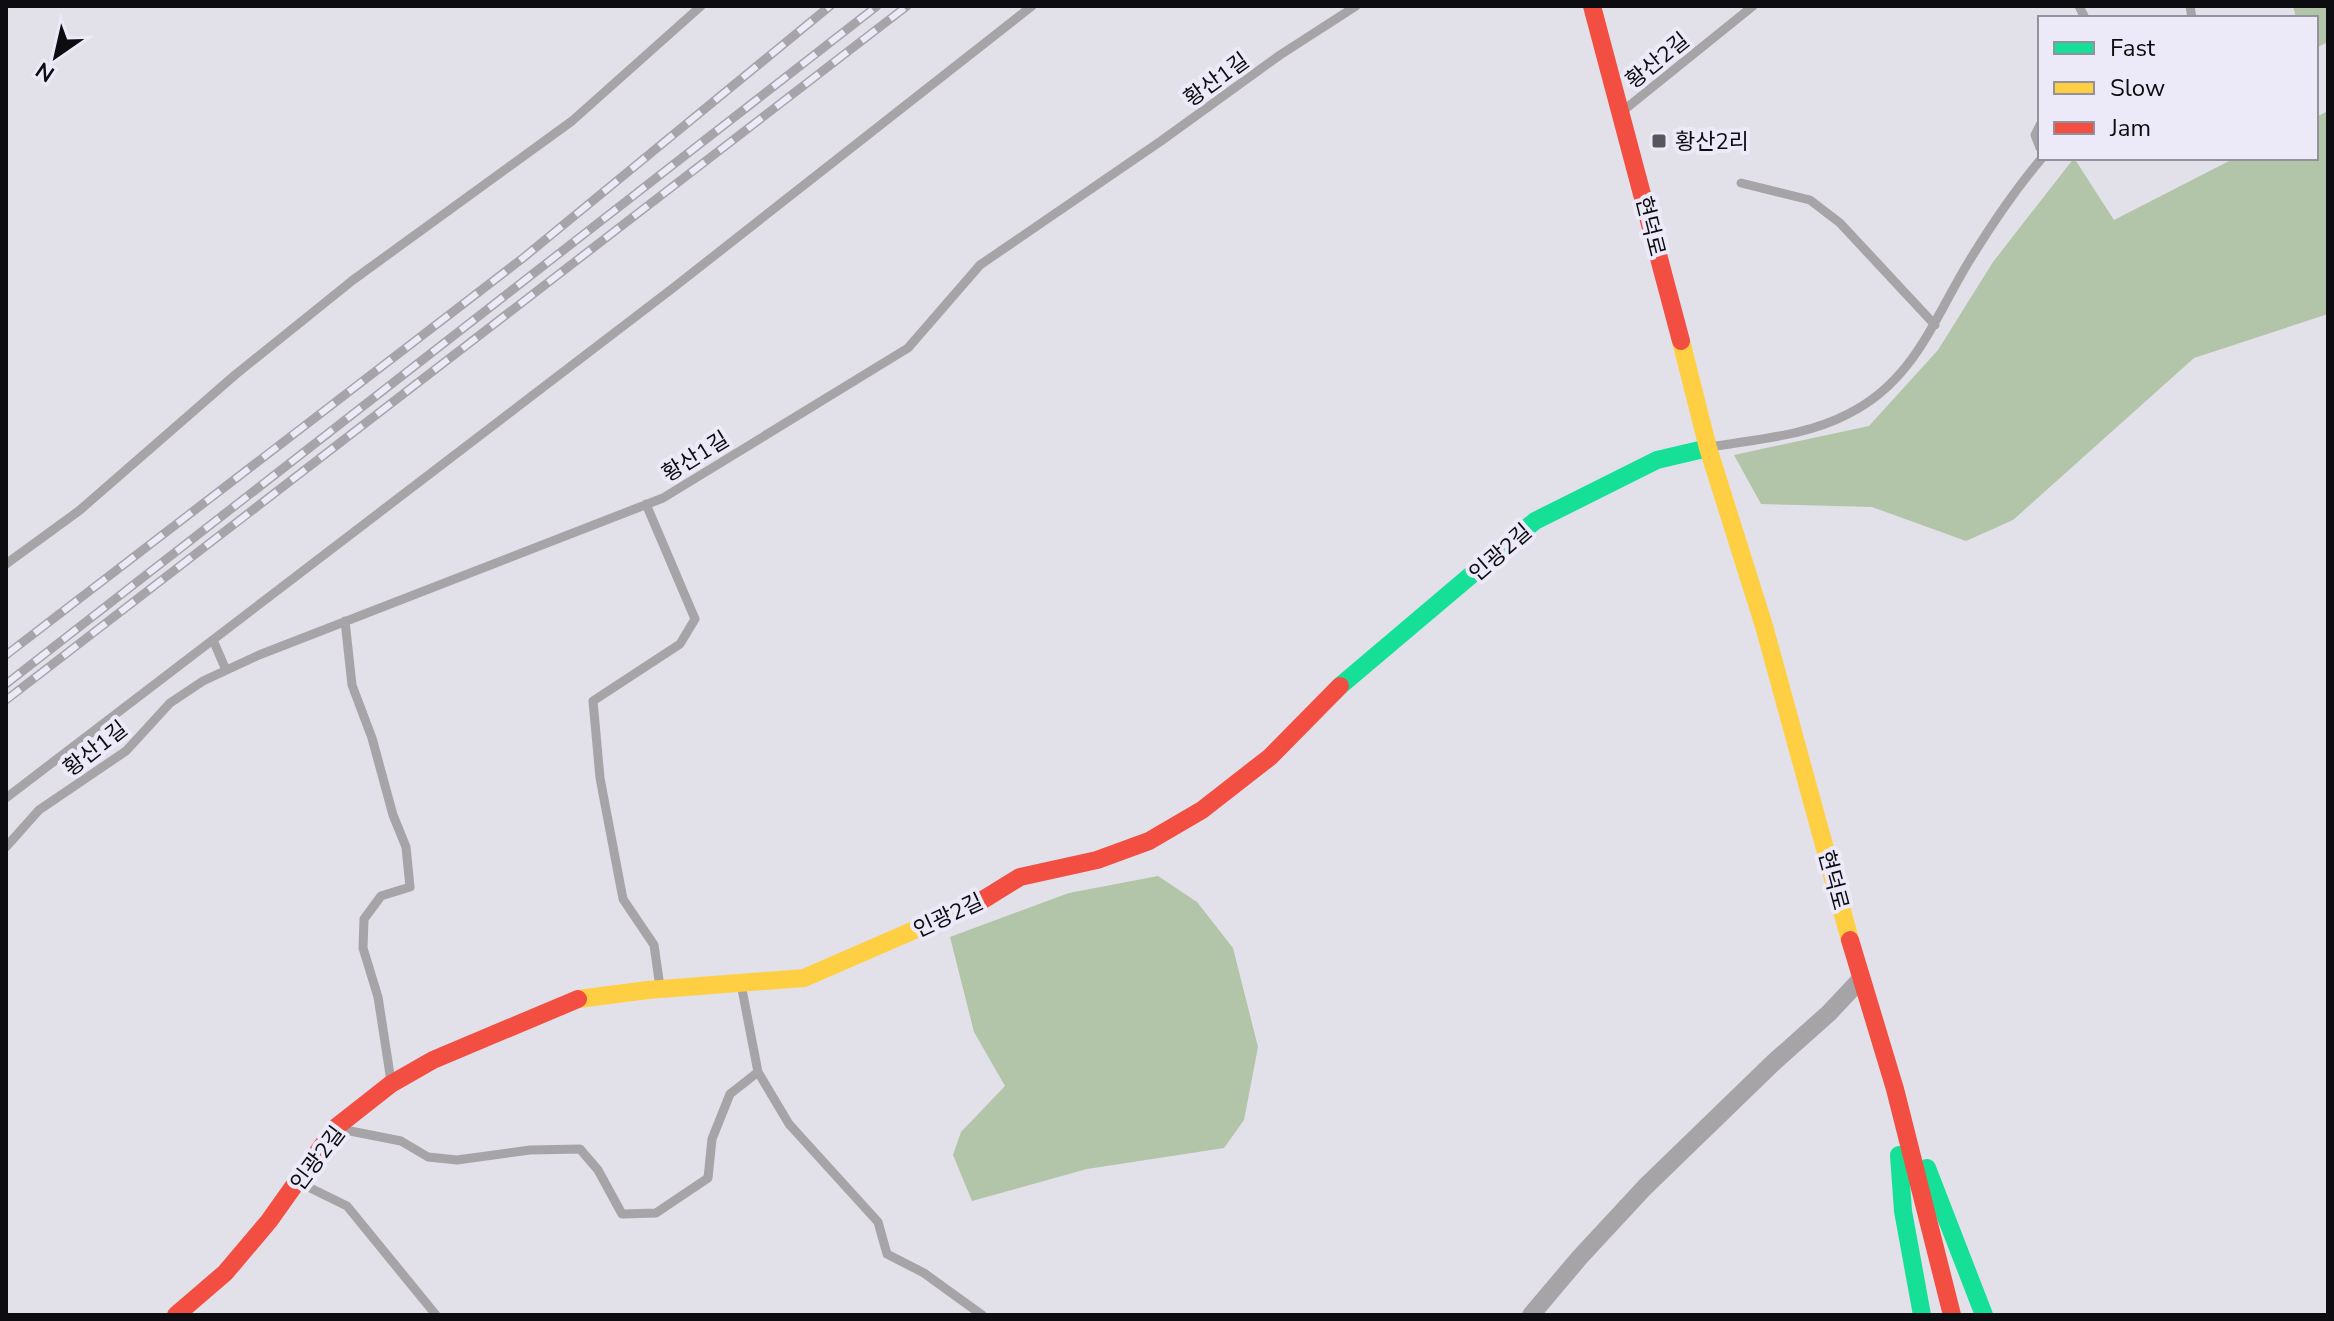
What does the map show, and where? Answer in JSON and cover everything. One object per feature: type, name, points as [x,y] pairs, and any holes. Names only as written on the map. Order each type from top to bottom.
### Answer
[{"type":"street","name":"현덕로","points":[[1592,6],[1708,448],[1768,641],[1861,979],[1895,1089],[1952,1315]]},
{"type":"street","name":"인광2길","points":[[176,1315],[225,1273],[298,1183],[335,1128],[391,1084],[433,1060],[579,999],[660,989],[804,978],[983,900],[1020,877],[1097,860],[1149,841],[1202,810],[1270,757],[1341,685],[1535,521],[1657,460],[1708,448]]},
{"type":"street","points":[[1531,1315],[1645,1187],[1861,979]]},
{"type":"street","points":[[1895,1089],[1903,1211],[1922,1315]]},
{"type":"street","points":[[1895,1089],[1984,1315]]},
{"type":"lane","points":[[6,564],[80,510],[235,375],[353,280],[572,121],[701,6]]},
{"type":"lane","points":[[6,798],[673,288],[1032,6]]},
{"type":"lane","name":"황산1길","points":[[6,847],[39,810],[126,751],[170,703],[203,681],[345,621],[663,498],[908,348],[980,265],[1280,55],[1356,6]]},
{"type":"lane","name":"황산2길","points":[[1622,112],[1753,6]]},
{"type":"lane","points":[[1708,448],[1796,433],[1848,415],[1887,389],[1918,352],[1966,265],[2020,183],[2040,160]]},
{"type":"lane","points":[[1741,183],[1810,200],[1840,223],[1935,325]]},
{"type":"lane","points":[[646,504],[695,619],[680,644],[593,701],[600,778],[623,899],[654,945],[660,989]]},
{"type":"lane","points":[[345,621],[352,685],[406,847],[410,887],[381,896],[364,919],[363,948],[378,997],[391,1084]]},
{"type":"lane","points":[[213,640],[226,670]]},
{"type":"lane","points":[[741,983],[758,1072],[789,1124],[878,1222],[887,1254],[924,1273],[982,1315]]},
{"type":"lane","points":[[335,1128],[401,1141],[428,1157],[457,1160],[530,1150],[580,1149],[598,1170],[622,1214],[656,1213],[708,1178],[712,1139],[730,1094],[758,1072]]},
{"type":"lane","points":[[298,1183],[347,1206],[436,1315]]},
{"type":"green space","points":[[2293,6],[2328,6],[2328,42],[2318,47],[2318,16],[2296,16]]},
{"type":"green space","points":[[2328,111],[2328,314],[2194,358],[2013,520],[1966,541],[1872,507],[1761,504],[1734,455],[1869,426],[1938,350],[1993,262],[2072,160],[2114,220],[2231,160],[2318,160],[2318,116]]},
{"type":"green space","points":[[1158,876],[1197,902],[1233,948],[1258,1047],[1244,1120],[1224,1148],[1087,1169],[972,1201],[953,1155],[961,1132],[1005,1086],[974,1032],[950,937],[1069,893]]},
{"type":"railway","points":[[6,655],[523,258],[830,6]]},
{"type":"railway","points":[[6,684],[877,6]]},
{"type":"railway","points":[[6,700],[907,6]]},
{"type":"traffic: fast","points":[[1340,686],[1535,521],[1657,460],[1708,448]]},
{"type":"traffic: fast","points":[[1899,1155],[1903,1211],[1922,1315]]},
{"type":"traffic: fast","points":[[1927,1168],[1984,1315]]},
{"type":"traffic: slow","points":[[1681,341],[1708,448],[1764,626],[1850,940]]},
{"type":"traffic: slow","points":[[578,999],[648,990],[804,978],[981,901]]},
{"type":"traffic: jam","points":[[1592,6],[1681,341]]},
{"type":"traffic: jam","points":[[981,901],[1020,877],[1097,860],[1149,841],[1202,810],[1270,757],[1340,686]]},
{"type":"traffic: jam","points":[[1850,940],[1895,1089],[1952,1315]]},
{"type":"traffic: jam","points":[[176,1315],[225,1273],[269,1221],[335,1128],[391,1084],[433,1060],[578,999]]},
{"type":"place","name":"황산2리","points":[[1659,141]]}]
